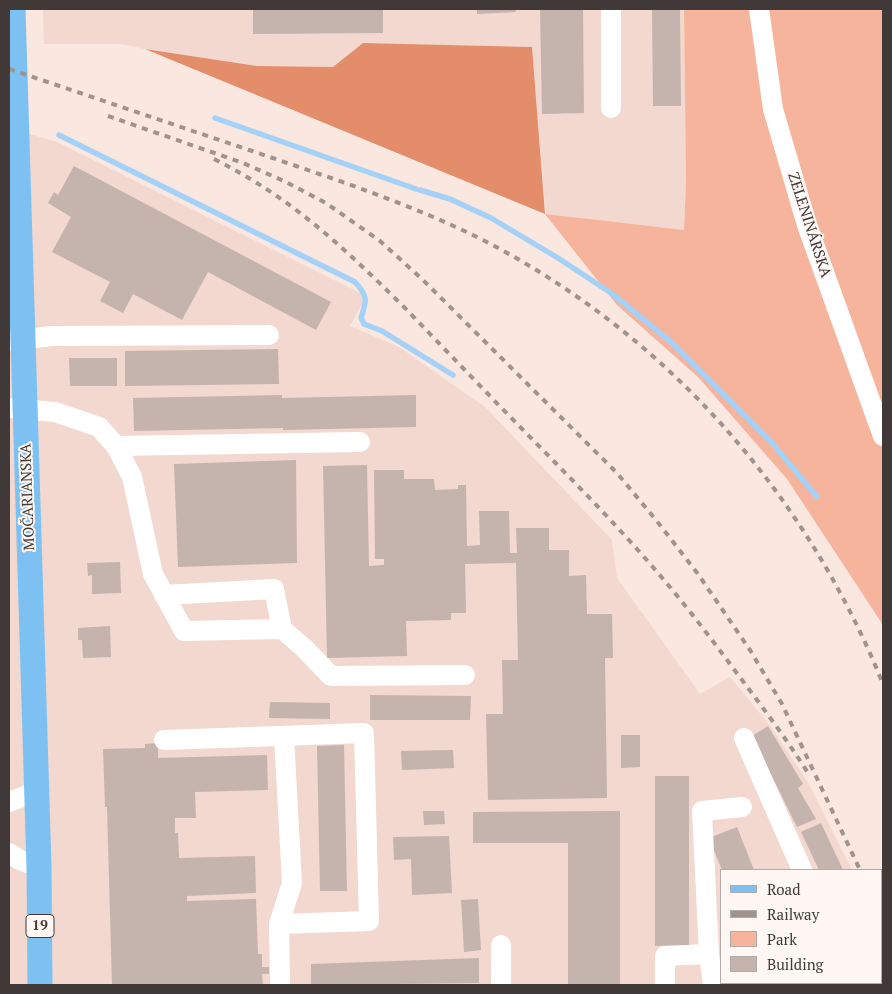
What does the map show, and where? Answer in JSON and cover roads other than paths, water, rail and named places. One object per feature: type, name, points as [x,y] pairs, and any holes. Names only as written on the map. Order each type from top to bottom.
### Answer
[{"type":"main road","name":"MOČARIANSKA","points":[[13,9],[40,867],[40,985]]},
{"type":"lane","points":[[611,9],[611,108]]},
{"type":"lane","name":"ZELENINÁRSKA","points":[[759,9],[773,109],[807,225],[883,436]]},
{"type":"lane","points":[[9,341],[52,336],[269,334]]},
{"type":"lane","points":[[9,408],[55,412],[98,427],[116,446],[132,477],[153,574],[184,631],[282,629]]},
{"type":"lane","points":[[116,446],[360,442]]},
{"type":"lane","points":[[164,595],[274,589],[282,629],[304,648],[330,676],[465,676]]},
{"type":"lane","points":[[164,740],[364,734],[370,921],[278,924]]},
{"type":"lane","points":[[280,985],[278,924],[292,883],[284,736]]},
{"type":"lane","points":[[744,738],[802,869]]},
{"type":"lane","points":[[9,802],[37,780]]},
{"type":"lane","points":[[713,985],[709,954],[702,811],[742,807]]},
{"type":"lane","points":[[9,853],[20,860],[40,867]]},
{"type":"lane","points":[[501,945],[501,985]]},
{"type":"lane","points":[[665,985],[665,956],[709,954]]},
{"type":"waterway","points":[[215,118],[416,189]]},
{"type":"waterway","points":[[59,135],[355,282],[365,298],[361,318],[364,324],[382,331],[453,375]]},
{"type":"waterway","points":[[420,190],[450,199],[491,218],[558,258],[611,293],[671,342],[772,443],[817,497]]},
{"type":"railway","points":[[9,69],[372,193],[428,215],[483,240],[550,279],[612,323],[670,372],[723,426],[771,485],[814,547],[851,614],[883,684]]},
{"type":"railway","points":[[108,116],[243,163],[284,181],[326,203],[380,241],[422,279],[617,473],[698,574],[750,650],[782,704],[860,869]]},
{"type":"railway","points":[[214,159],[268,190],[338,244],[404,307],[574,482],[638,550],[686,606],[770,718],[808,773]]}]
